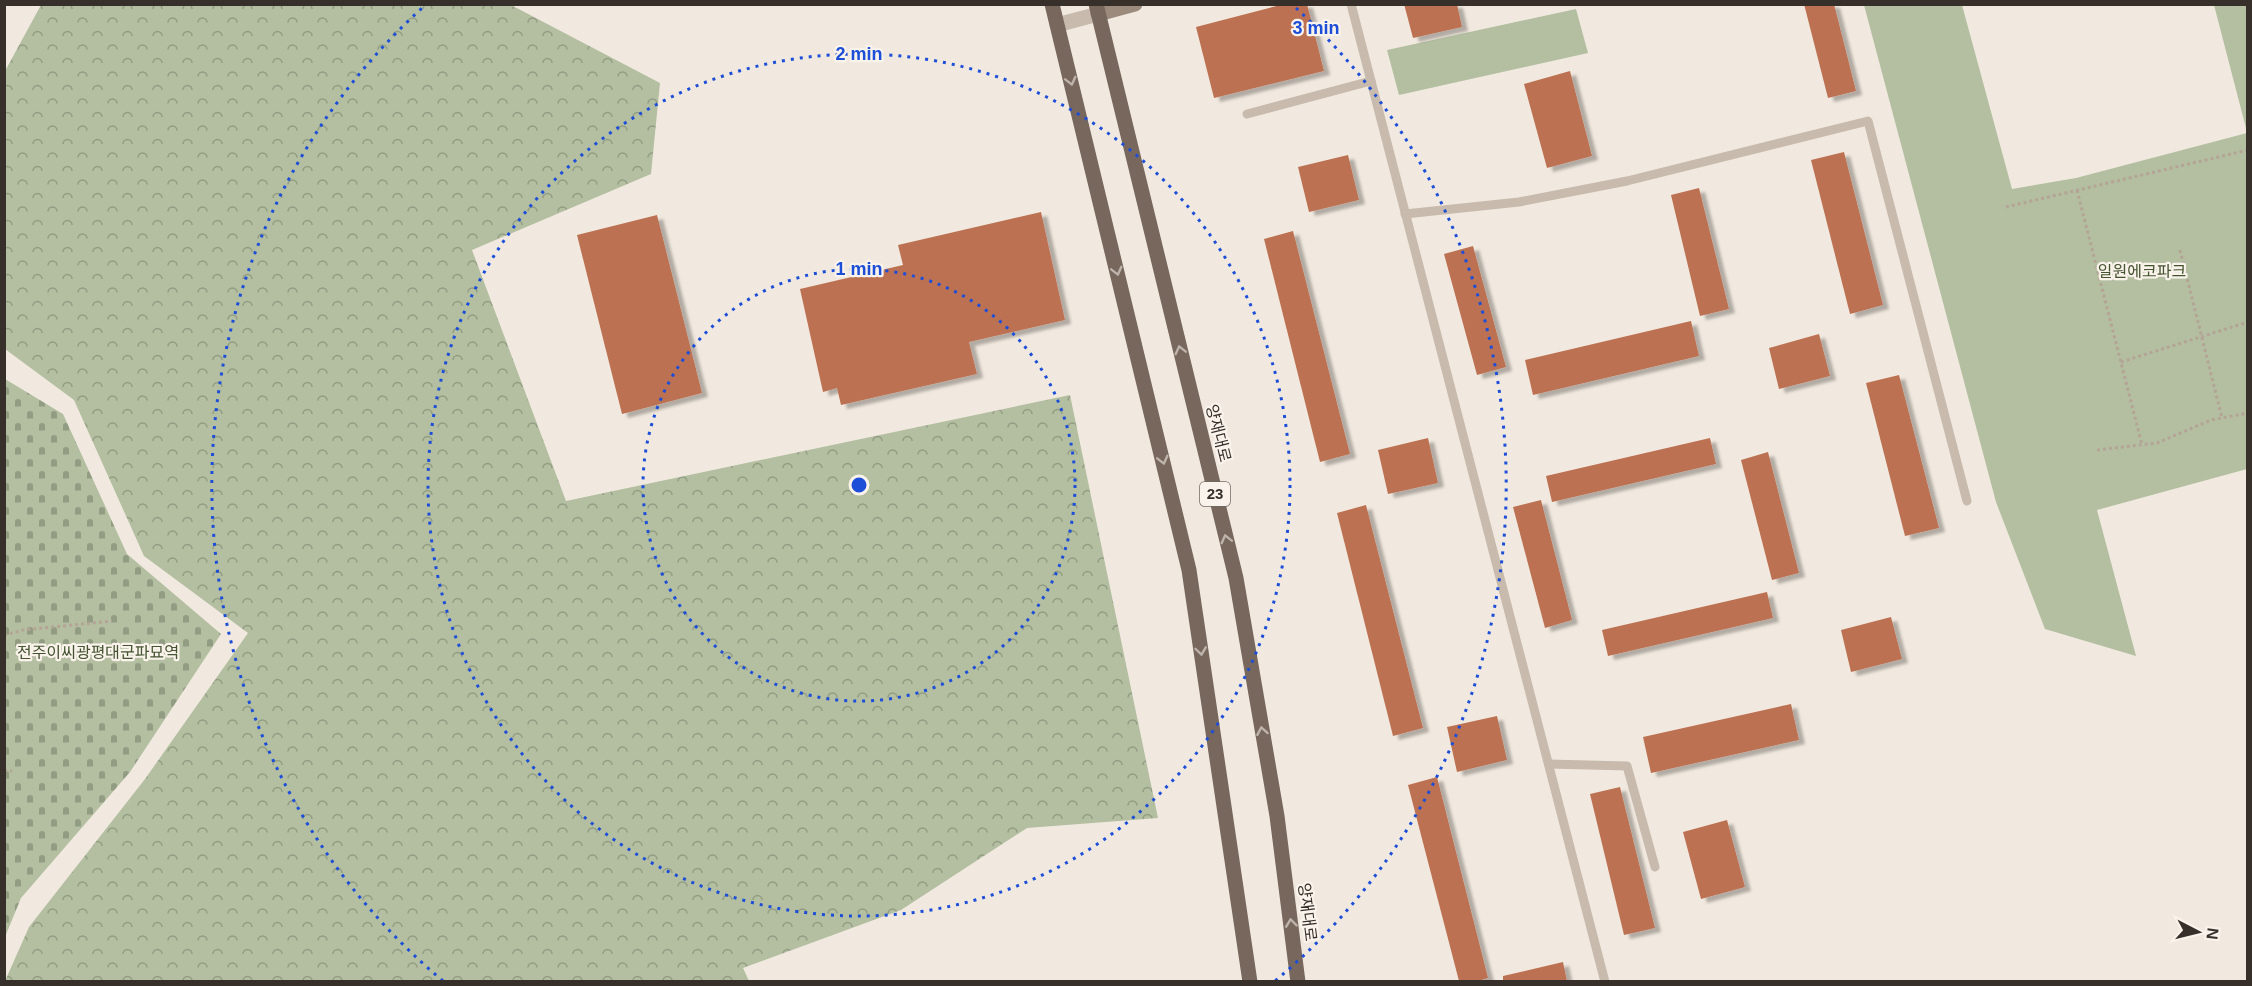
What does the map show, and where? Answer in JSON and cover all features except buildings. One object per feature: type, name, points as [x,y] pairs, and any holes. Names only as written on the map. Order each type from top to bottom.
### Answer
[{"type":"main road","points":[[1052,4],[1189,570],[1250,981]]},
{"type":"main road","name":"양재대로","points":[[1097,9],[1236,578],[1277,816],[1298,981]]},
{"type":"street","points":[[1057,25],[1097,9],[1135,4]]},
{"type":"lane","points":[[1351,4],[1605,981]]},
{"type":"lane","points":[[1246,114],[1371,81]]},
{"type":"lane","points":[[1405,214],[1519,202],[1627,182],[1868,121],[1967,501]]},
{"type":"lane","points":[[1549,764],[1627,766],[1655,867]]},
{"type":"path","points":[[2006,207],[2247,150]]},
{"type":"path","points":[[2077,190],[2142,445]]},
{"type":"path","points":[[2180,250],[2222,418]]},
{"type":"path","points":[[2121,362],[2247,322]]},
{"type":"path","points":[[2097,450],[2157,443],[2211,420],[2247,413]]},
{"type":"path","points":[[4,635],[23,630],[112,621]]},
{"type":"path","points":[[4,770],[12,771]]},
{"type":"green space","points":[[41,5],[511,5],[660,83],[651,174],[472,250],[566,501],[1070,395],[1158,818],[1027,828],[901,910],[743,968],[749,981],[5,981],[29,927],[145,779],[248,633],[144,556],[74,400],[5,349],[5,71]]},
{"type":"green space","name":"일원에코파크","points":[[1864,5],[1962,5],[2012,189],[2076,178],[2247,133],[2247,469],[2097,510],[2136,656],[2045,629],[1996,502]]},
{"type":"green space","points":[[2214,5],[2247,5],[2247,132]]},
{"type":"green space","points":[[1576,9],[1588,53],[1399,95],[1387,50]]},
{"type":"green space","name":"전주이씨광평대군파묘역","points":[[5,379],[63,414],[127,554],[221,634],[130,772],[21,898],[5,937]]}]
